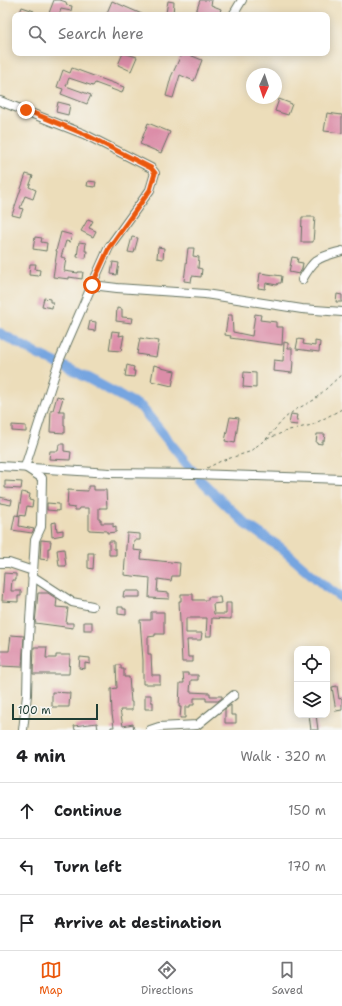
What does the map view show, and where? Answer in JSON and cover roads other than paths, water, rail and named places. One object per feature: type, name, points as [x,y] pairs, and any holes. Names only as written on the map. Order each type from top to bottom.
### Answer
[{"type":"street","points":[[235,12],[242,0]]},
{"type":"street","points":[[0,101],[84,134],[151,168],[155,173],[150,190],[109,248],[92,285],[58,365],[25,467]]},
{"type":"street","points":[[302,280],[309,266],[320,257],[342,251]]},
{"type":"street","points":[[92,285],[205,294],[302,309],[342,312]]},
{"type":"street","points":[[0,466],[110,473],[342,479]]},
{"type":"street","points":[[23,730],[28,695],[28,653],[35,540],[41,527],[42,478],[25,467]]},
{"type":"street","points":[[0,563],[9,563],[33,574],[72,602],[92,606]]},
{"type":"street","points":[[150,730],[160,727],[197,725],[234,695]]},
{"type":"waterway","points":[[0,333],[37,354],[80,374],[141,407],[195,474]]},
{"type":"waterway","points":[[201,481],[247,525],[281,548],[326,587],[342,598]]}]
